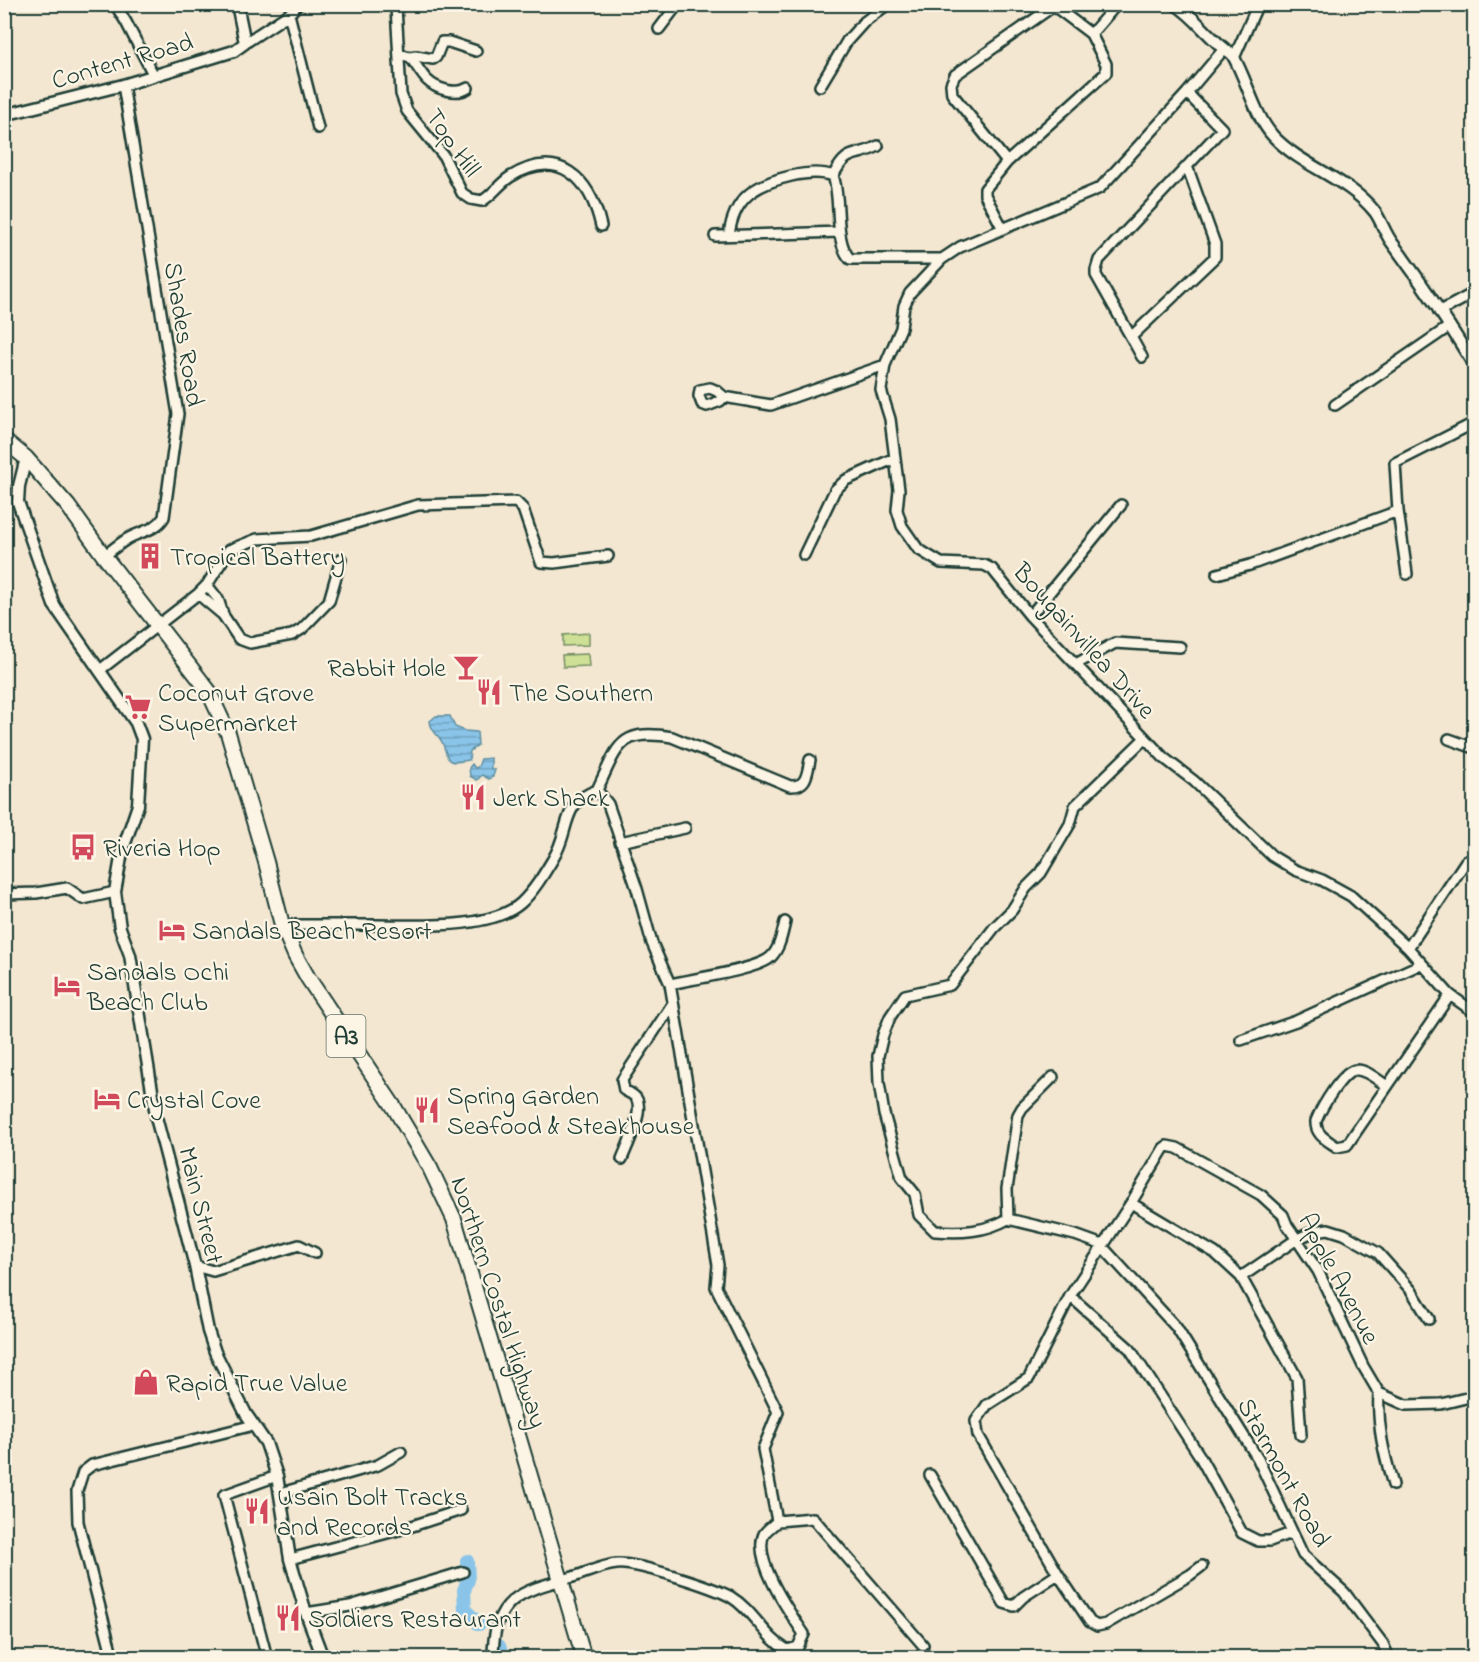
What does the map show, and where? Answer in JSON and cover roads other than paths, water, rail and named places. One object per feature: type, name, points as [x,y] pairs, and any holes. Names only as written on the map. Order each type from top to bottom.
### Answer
[{"type":"main road","name":"A3","points":[[4,440],[26,458]]},
{"type":"main road","name":"Northern Costal Highway","points":[[26,458],[68,506],[208,690],[228,733],[282,925],[295,955],[394,1107],[443,1193],[454,1219],[485,1320],[560,1580],[585,1658]]},
{"type":"street","points":[[115,4],[154,75]]},
{"type":"street","points":[[237,4],[245,44],[289,14],[298,4]]},
{"type":"street","name":"Top Hill","points":[[392,4],[396,8],[401,94],[407,111],[443,155],[462,193],[471,199],[482,201],[498,185],[514,175],[548,163],[577,177],[598,211],[601,226]]},
{"type":"street","points":[[659,29],[678,4]]},
{"type":"street","points":[[820,86],[847,41],[864,22],[888,4]]},
{"type":"street","points":[[1091,34],[1117,4]]},
{"type":"street","points":[[1175,4],[1185,10],[1234,58],[1261,118],[1271,134],[1286,147],[1346,187],[1377,214],[1391,242],[1410,266],[1474,365]]},
{"type":"street","points":[[1234,58],[1258,4]]},
{"type":"street","points":[[1003,229],[985,195],[985,189],[1008,162],[1106,73],[1106,64],[1091,34],[1058,9],[1052,8],[955,75],[951,84],[952,94],[1008,162]]},
{"type":"street","points":[[289,14],[318,128]]},
{"type":"street","points":[[399,54],[433,59],[442,42],[476,51]]},
{"type":"street","name":"Content Road","points":[[4,115],[123,85],[234,51],[245,44]]},
{"type":"street","name":"Bougainvillea Drive","points":[[1224,49],[1100,188],[960,248],[942,259],[910,293],[904,306],[901,328],[885,365],[880,390],[890,419],[899,490],[897,510],[902,526],[918,549],[941,563],[984,566],[992,569],[1029,616],[1164,758],[1233,816],[1272,856],[1295,870],[1322,880],[1351,896],[1408,948],[1450,995],[1474,1012]]},
{"type":"street","points":[[410,57],[428,81],[444,90],[464,91],[468,88]]},
{"type":"street","name":"Shades Road","points":[[104,556],[129,538],[160,524],[164,517],[178,414],[123,85]]},
{"type":"street","points":[[1142,357],[1096,275],[1097,264],[1222,129],[1187,93]]},
{"type":"street","points":[[878,146],[851,155],[841,162],[833,176],[844,250],[850,259],[942,259]]},
{"type":"street","points":[[1131,337],[1215,257],[1215,244],[1187,165]]},
{"type":"street","points":[[729,235],[731,218],[740,203],[753,190],[769,182],[806,173],[833,176]]},
{"type":"street","points":[[715,236],[840,232]]},
{"type":"street","points":[[1439,312],[1474,293]]},
{"type":"street","points":[[1335,405],[1450,326]]},
{"type":"street","points":[[724,398],[771,405],[885,365]]},
{"type":"street","points":[[1407,574],[1398,511],[1395,463],[1474,423]]},
{"type":"street","name":"Main Street","points":[[26,458],[19,486],[18,502],[47,590],[54,605],[136,723],[142,738],[138,805],[122,852],[115,892],[120,928],[130,955],[157,1121],[215,1352],[246,1414],[266,1443],[277,1476],[290,1558],[306,1613],[323,1658]]},
{"type":"street","points":[[804,555],[835,490],[846,480],[895,458]]},
{"type":"street","points":[[99,670],[198,594],[207,585],[229,550],[257,539],[311,536],[418,505],[516,502],[523,509],[541,562],[554,563],[608,556]]},
{"type":"street","points":[[1029,616],[1121,505]]},
{"type":"street","points":[[1217,574],[1250,565],[1398,511]]},
{"type":"street","points":[[207,585],[218,599],[238,639],[250,643],[292,635],[329,600],[341,559]]},
{"type":"street","points":[[198,594],[224,615]]},
{"type":"street","points":[[1076,664],[1115,643],[1180,647]]},
{"type":"street","points":[[282,925],[448,925],[477,922],[500,915],[520,904],[543,877],[560,847],[572,806],[582,795],[597,790],[618,747],[629,737],[653,734],[672,737],[790,786],[804,782],[807,778],[810,760]]},
{"type":"street","points":[[1103,1247],[1076,1235],[1008,1219],[983,1230],[935,1231],[920,1215],[915,1194],[902,1178],[884,1114],[878,1056],[890,1017],[905,995],[950,985],[994,928],[1012,910],[1026,888],[1041,873],[1070,824],[1075,806],[1145,738]]},
{"type":"street","points":[[1449,739],[1474,748]]},
{"type":"street","points":[[597,790],[608,804],[637,889],[652,943],[670,984],[718,1265],[716,1287],[778,1412],[763,1449],[777,1521]]},
{"type":"street","points":[[620,842],[685,828]]},
{"type":"street","points":[[1408,948],[1466,861]]},
{"type":"street","points":[[4,894],[67,888],[83,899],[115,892]]},
{"type":"street","points":[[670,984],[752,966],[770,959],[778,948],[786,922]]},
{"type":"street","points":[[1241,1040],[1296,1021],[1421,964]]},
{"type":"street","points":[[1387,1086],[1362,1071],[1346,1073],[1318,1116],[1316,1126],[1320,1135],[1337,1147],[1347,1145],[1450,995]]},
{"type":"street","points":[[622,1159],[638,1115],[639,1105],[636,1097],[624,1090],[622,1080],[673,1003]]},
{"type":"street","points":[[1008,1219],[1007,1189],[1018,1116],[1022,1108],[1053,1077]]},
{"type":"street","name":"Apple Avenue","points":[[1131,1203],[1167,1146],[1177,1148],[1261,1195],[1283,1215],[1287,1225],[1318,1271],[1363,1366],[1379,1393]]},
{"type":"street","points":[[1202,1566],[1106,1624],[1097,1626],[1090,1622],[1058,1574],[978,1435],[976,1421],[987,1405],[1029,1378],[1070,1296],[1131,1203],[1215,1253],[1241,1277],[1297,1378],[1301,1435]]},
{"type":"street","points":[[1241,1277],[1297,1239],[1315,1231],[1328,1229],[1344,1234],[1378,1253],[1411,1290],[1430,1319]]},
{"type":"street","points":[[195,1266],[213,1271],[299,1245],[315,1253]]},
{"type":"street","name":"Starmont Road","points":[[1103,1247],[1176,1328],[1258,1458],[1303,1555],[1344,1592],[1383,1644],[1389,1658]]},
{"type":"street","points":[[1070,1296],[1130,1349],[1199,1455],[1242,1533],[1258,1541],[1270,1540],[1291,1533]]},
{"type":"street","points":[[1394,1485],[1383,1452],[1378,1418],[1379,1393],[1406,1405],[1441,1404],[1474,1396]]},
{"type":"street","points":[[113,1658],[78,1522],[77,1491],[83,1472],[92,1464],[254,1425]]},
{"type":"street","points":[[280,1493],[378,1465],[401,1452]]},
{"type":"street","points":[[930,1475],[1004,1603],[1014,1606],[1023,1597],[1058,1574]]},
{"type":"street","points":[[267,1658],[224,1495],[277,1476]]},
{"type":"street","points":[[290,1558],[406,1528],[461,1510]]},
{"type":"street","points":[[493,1658],[498,1622],[502,1610],[509,1601],[521,1594],[560,1580],[617,1564],[646,1569],[693,1582],[730,1597],[753,1615],[775,1643],[787,1650],[798,1647],[804,1634],[778,1595],[762,1555],[764,1535],[777,1521],[813,1518],[923,1645]]},
{"type":"street","points":[[306,1613],[350,1606],[463,1572]]},
{"type":"water","points":[[436,716],[450,716],[455,727],[477,732],[478,745],[470,751],[469,760],[455,762],[449,760],[442,742],[431,725],[430,721]]},
{"type":"water","points":[[491,758],[491,769],[495,770],[493,776],[489,779],[482,775],[477,780],[470,776],[469,768],[472,764],[475,768],[478,767],[481,759]]},
{"type":"waterway","points":[[467,1561],[468,1580],[464,1590],[465,1610],[479,1624]]},
{"type":"waterway","points":[[499,1646],[503,1658]]},
{"type":"place","name":"Tropical Battery","points":[[150,556]]},
{"type":"place","name":"Rabbit Hole","points":[[466,667]]},
{"type":"place","name":"The Southern","points":[[489,692]]},
{"type":"place","name":"Coconut Grove Supermarket","points":[[138,707]]},
{"type":"place","name":"Jerk Shack","points":[[473,797]]},
{"type":"place","name":"Riveria Hop","points":[[83,847]]},
{"type":"place","name":"Sandals Beach Resort","points":[[172,930]]},
{"type":"place","name":"Sandals Ochi Beach Club","points":[[67,986]]},
{"type":"place","name":"Crystal Cove","points":[[107,1099]]},
{"type":"place","name":"Spring Garden Seafood & Steakhouse","points":[[427,1110]]},
{"type":"place","name":"Rapid True Value","points":[[146,1382]]},
{"type":"place","name":"Usain Bolt Tracks and Records","points":[[257,1511]]},
{"type":"place","name":"Soldiers Restaurant","points":[[288,1618]]}]
